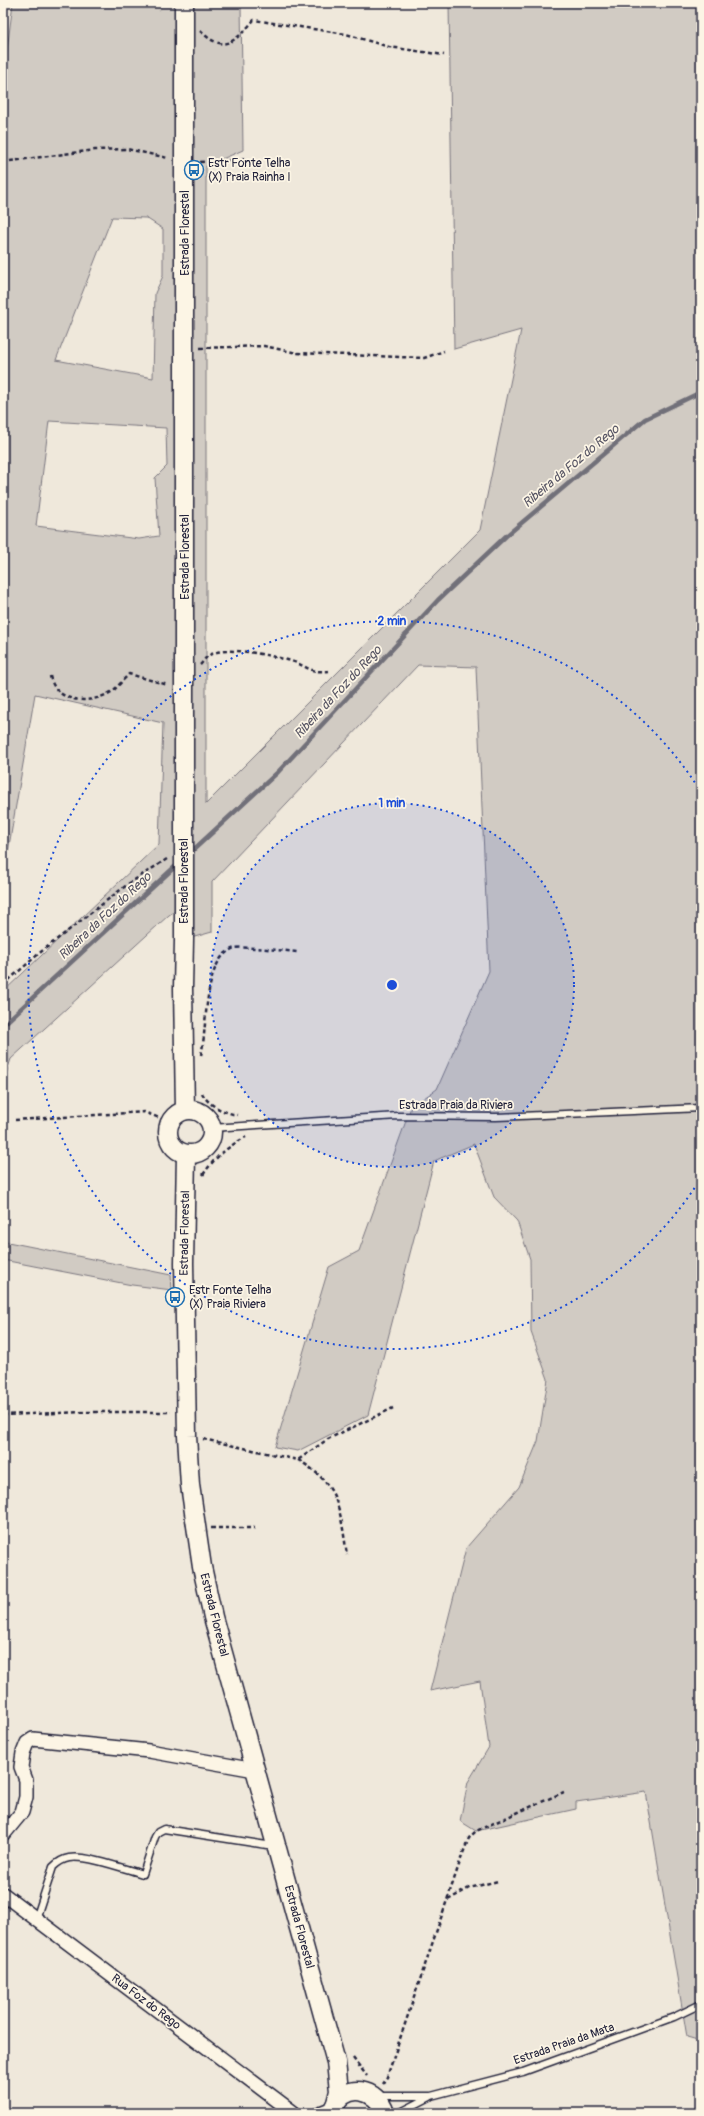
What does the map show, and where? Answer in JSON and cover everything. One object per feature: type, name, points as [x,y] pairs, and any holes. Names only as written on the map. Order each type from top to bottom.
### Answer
[{"type":"main road","name":"Estrada Florestal","points":[[184,11],[185,351],[183,988],[185,1110]]},
{"type":"main road","points":[[185,1110],[194,1110],[202,1113],[209,1120],[212,1128],[211,1139],[206,1148],[197,1153],[186,1154],[174,1148],[168,1135],[170,1122],[176,1114],[185,1110]]},
{"type":"main road","name":"Estrada Florestal","points":[[186,1154],[184,1263],[186,1412],[190,1485],[202,1567],[213,1617],[277,1847],[342,2057],[346,2076],[377,2087],[385,2113]]},
{"type":"main road","name":"Estrada Florestal","points":[[330,2109],[339,2091],[342,2057]]},
{"type":"main road","points":[[330,2109],[340,2098],[354,2091],[377,2087]]},
{"type":"street","points":[[3,1835],[22,1812],[26,1797],[26,1780],[21,1767],[23,1753],[27,1742],[33,1739],[149,1751],[256,1770]]},
{"type":"street","name":"Rua Foz do Rego","points":[[3,1894],[291,2112],[304,2113]]},
{"type":"lane","name":"Estrada Praia da Riviera","points":[[212,1128],[398,1116],[496,1117],[701,1108]]},
{"type":"lane","points":[[36,1919],[53,1867],[60,1861],[68,1858],[80,1857],[143,1874],[155,1837],[158,1832],[164,1829],[277,1847]]},
{"type":"lane","name":"Estrada Praia da Mata","points":[[399,2113],[431,2096],[522,2072],[674,2017],[701,2004]]},
{"type":"lane","name":"Estrada Praia da Mata","points":[[377,2087],[431,2096]]},
{"type":"path","points":[[159,3],[160,10]]},
{"type":"path","points":[[184,11],[216,43],[234,40],[254,20],[346,34],[389,46],[444,55]]},
{"type":"path","points":[[3,162],[95,150],[127,149],[185,162],[248,159]]},
{"type":"path","points":[[185,351],[208,347],[264,346],[297,353],[424,358],[444,351]]},
{"type":"path","points":[[3,985],[42,951],[184,839]]},
{"type":"path","points":[[200,1058],[210,985],[215,967],[224,955],[236,948],[297,952]]},
{"type":"path","points":[[15,1120],[144,1112],[170,1122]]},
{"type":"path","points":[[201,1182],[203,1175],[214,1158],[231,1145],[247,1137]]},
{"type":"path","points":[[298,1460],[328,1439],[393,1408]]},
{"type":"path","points":[[3,1415],[86,1412],[186,1412]]},
{"type":"path","points":[[187,1436],[298,1460],[316,1470],[330,1487],[340,1510],[347,1555]]},
{"type":"path","points":[[196,1528],[255,1528]]},
{"type":"path","points":[[342,2057],[359,2068],[377,2087],[387,2077],[462,1853],[469,1838],[476,1831],[564,1792]]},
{"type":"path","points":[[447,1900],[470,1888],[498,1881]]},
{"type":"shaded area","points":[[13,3],[241,3],[243,150],[206,166],[206,804],[480,530],[521,330],[454,349],[449,3],[701,3],[701,2041],[687,2037],[646,1792],[576,1802],[576,1809],[476,1831],[460,1821],[468,1782],[489,1747],[480,1681],[430,1691],[466,1548],[519,1487],[538,1441],[548,1379],[531,1332],[530,1259],[517,1221],[494,1197],[474,1144],[434,1161],[368,1415],[298,1451],[275,1447],[329,1267],[359,1251],[411,1107],[437,1089],[489,971],[476,667],[418,665],[212,882],[212,932],[184,940],[184,905],[169,915],[11,1059],[3,1083],[3,992],[159,844],[163,723],[35,694],[3,881],[3,82]],"holes":[[[112,217],[146,218],[163,229],[163,276],[155,293],[153,378],[56,360]],[[49,421],[166,428],[167,466],[155,478],[159,536],[139,539],[36,526]]]},
{"type":"shaded area","points":[[3,1241],[171,1275],[172,1290],[132,1285],[3,1260]]},
{"type":"waterway","name":"Ribeira da Foz do Rego","points":[[190,853],[278,772],[438,600],[506,536],[645,419],[701,392]]},
{"type":"waterway","name":"Ribeira da Foz do Rego","points":[[3,1025],[180,862]]},
{"type":"place","name":"Estr Fonte Telha (X) Praia Rainha I","points":[[194,170]]},
{"type":"place","name":"Estr Fonte Telha (X) Praia Riviera","points":[[175,1297]]}]
